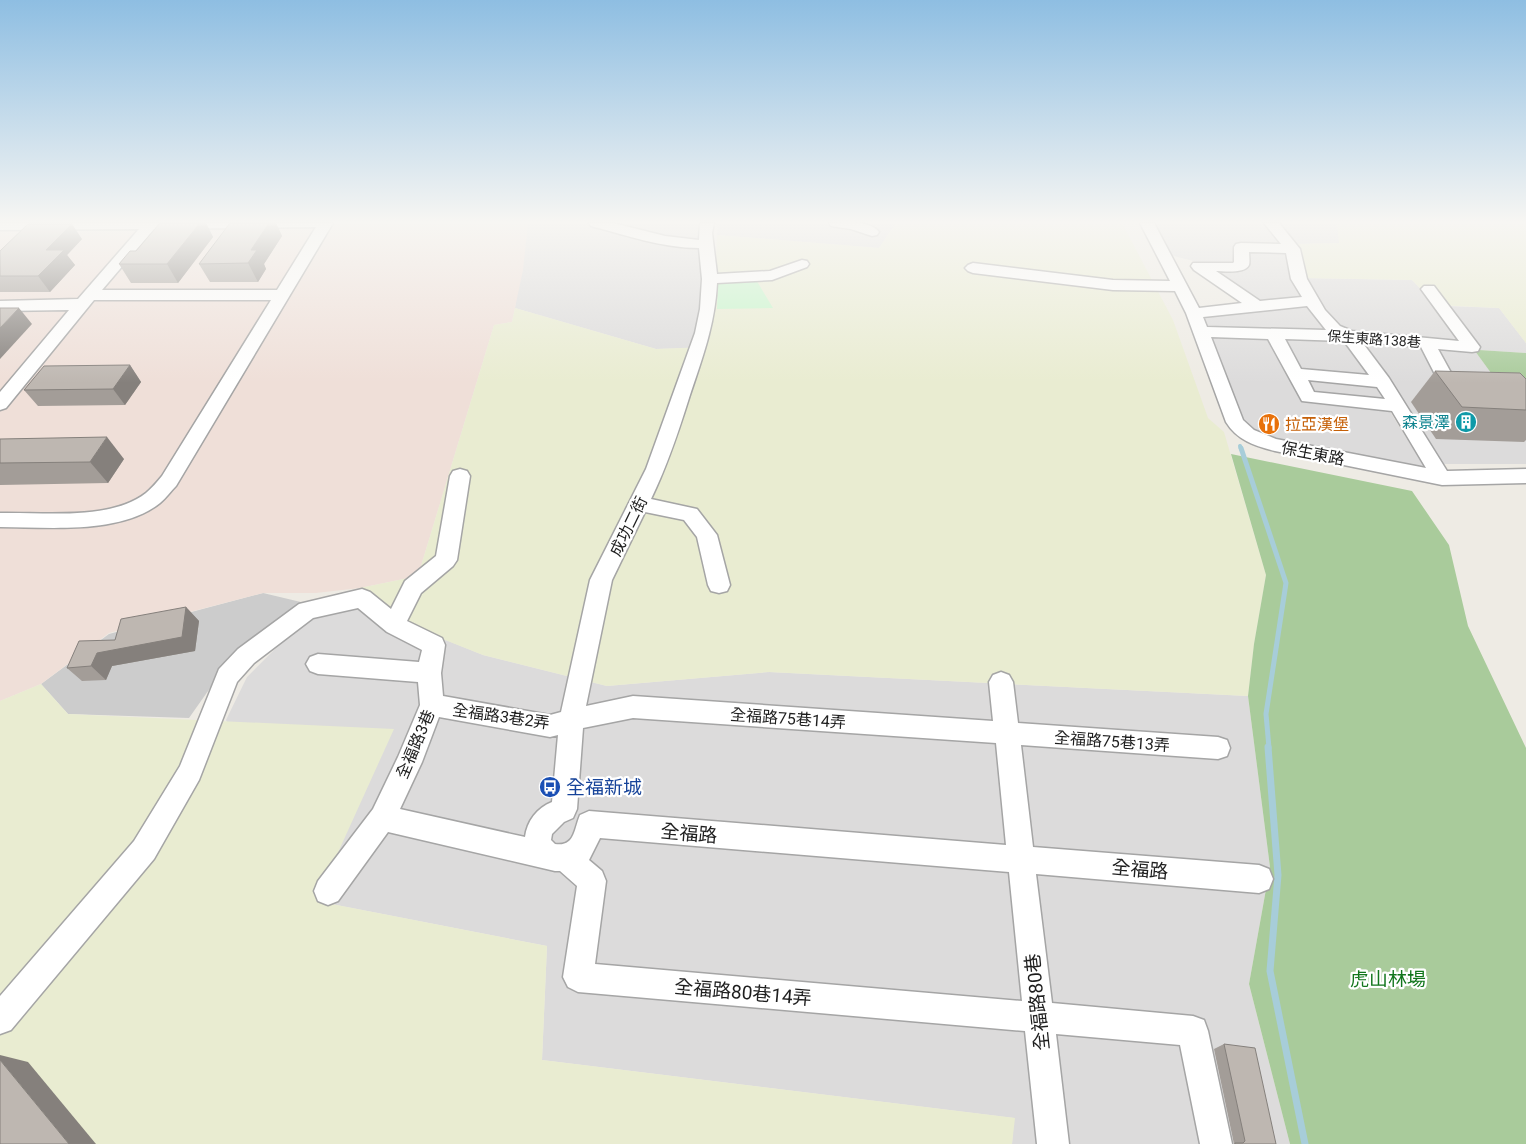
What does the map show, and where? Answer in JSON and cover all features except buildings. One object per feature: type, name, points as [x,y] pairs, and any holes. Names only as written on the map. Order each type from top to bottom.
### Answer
[{"type":"street","points":[[2,400],[106,276]]},
{"type":"street","points":[[0,520],[91,518],[124,513],[151,500],[169,481],[294,276]]},
{"type":"street","points":[[710,279],[751,276]]},
{"type":"street","points":[[1042,276],[1113,285],[1181,286]]},
{"type":"street","name":"保生東路","points":[[1176,276],[1202,332],[1235,422],[1242,431],[1256,439],[1274,445],[1442,478],[1526,476]]},
{"type":"street","points":[[1213,276],[1258,307]]},
{"type":"street","points":[[1298,276],[1311,301],[1334,329],[1349,336],[1383,382],[1442,478]]},
{"type":"street","name":"成功二街","points":[[554,815],[571,720],[601,580],[656,470],[700,343],[708,309],[710,279]]},
{"type":"street","name":"保生東路138巷","points":[[1202,332],[1349,336],[1472,347],[1429,289]]},
{"type":"street","points":[[0,306],[73,305],[87,299],[282,295]]},
{"type":"street","points":[[1194,313],[1311,301]]},
{"type":"street","points":[[1274,334],[1308,397],[1397,406]]},
{"type":"street","points":[[1427,343],[1446,380]]},
{"type":"street","points":[[1296,374],[1383,382]]},
{"type":"street","points":[[394,625],[413,586],[446,560],[460,476]]},
{"type":"street","points":[[639,504],[690,514],[707,535],[719,585]]},
{"type":"street","name":"全福路3巷","points":[[0,1018],[144,850],[190,772],[227,676],[246,656],[307,610],[362,598],[394,625],[434,645],[430,673],[432,705],[409,762],[382,818],[328,891]]},
{"type":"street","points":[[318,664],[430,673]]},
{"type":"street","points":[[1001,682],[1021,860]]},
{"type":"street","name":"全福路3巷2弄","points":[[432,705],[550,726],[571,720]]},
{"type":"street","name":"全福路75巷14弄","points":[[571,720],[633,707],[1006,734]]},
{"type":"street","name":"全福路75巷13弄","points":[[1006,734],[1218,748]]},
{"type":"street","points":[[382,818],[562,858],[582,848],[587,841],[589,824],[581,812],[554,815],[539,829],[539,845],[543,852],[562,858]]},
{"type":"street","name":"全福路","points":[[589,824],[1259,879]]},
{"type":"street","name":"全福路80巷14弄","points":[[562,858],[592,881],[578,977],[1038,1018]]},
{"type":"street","name":"全福路80巷","points":[[1021,860],[1053,1144]]},
{"type":"street","points":[[1038,1018],[1193,1031],[1216,1144]]},
{"type":"shaded area","points":[[0,276],[522,276],[512,322],[494,325],[418,576],[360,588],[316,593],[263,593],[109,633],[41,684],[0,701]]},
{"type":"shaded area","points":[[519,276],[702,276],[704,310],[694,348],[656,349],[515,308]]},
{"type":"shaded area","points":[[1217,276],[1297,276],[1304,300],[1259,304]]},
{"type":"shaded area","points":[[1303,278],[1412,280],[1436,305],[1465,345],[1348,333],[1333,324]]},
{"type":"shaded area","points":[[1308,304],[1338,334],[1207,328],[1202,315]]},
{"type":"shaded area","points":[[1446,306],[1499,308],[1526,343],[1526,353],[1479,350]]},
{"type":"shaded area","points":[[1210,336],[1269,336],[1305,400],[1389,410],[1425,468],[1260,436],[1241,422]]},
{"type":"shaded area","points":[[1281,338],[1345,338],[1372,378],[1298,371]]},
{"type":"shaded area","points":[[1354,339],[1475,351],[1499,384],[1526,412],[1526,464],[1438,464]]},
{"type":"shaded area","points":[[1301,378],[1376,384],[1388,402],[1310,393]]},
{"type":"shaded area","points":[[263,593],[305,603],[220,674],[189,718],[68,714],[41,684],[109,634]]},
{"type":"shaded area","name":"全福新城","points":[[356,607],[389,632],[425,649],[446,640],[483,655],[607,686],[769,672],[1248,696],[1270,867],[1249,984],[1290,1144],[1012,1144],[1014,1118],[542,1060],[547,946],[316,901],[226,720],[247,677],[307,617]]},
{"type":"green space","points":[[715,276],[1150,276],[1173,320],[1208,418],[1224,432],[1266,575],[1254,644],[1248,696],[769,672],[607,686],[483,655],[402,623],[360,588],[418,576],[494,325],[512,322],[515,308],[656,349],[706,347],[714,315]]},
{"type":"green space","points":[[1302,276],[1526,276],[1526,343],[1499,308],[1436,305],[1412,280],[1302,278]]},
{"type":"green space","points":[[755,278],[773,308],[717,309],[718,280]]},
{"type":"green space","points":[[1475,351],[1526,353],[1526,412],[1499,384]]},
{"type":"green space","name":"虎山林場","points":[[1231,454],[1412,491],[1449,545],[1468,626],[1526,748],[1526,1144],[1290,1144],[1249,984],[1270,867],[1248,696],[1254,644],[1266,575]]},
{"type":"green space","points":[[41,684],[68,714],[394,729],[316,901],[547,946],[542,1060],[1015,1118],[1012,1144],[0,1144],[0,701]]},
{"type":"waterway","points":[[1241,448],[1286,583],[1266,714],[1269,748]]},
{"type":"waterway","points":[[1268,747],[1278,875],[1270,971],[1305,1144]]},
{"type":"place","name":"森景澤","points":[[1466,422]]},
{"type":"place","name":"拉亞漢堡","points":[[1269,424]]},
{"type":"place","name":"全福新城","points":[[550,787]]}]
